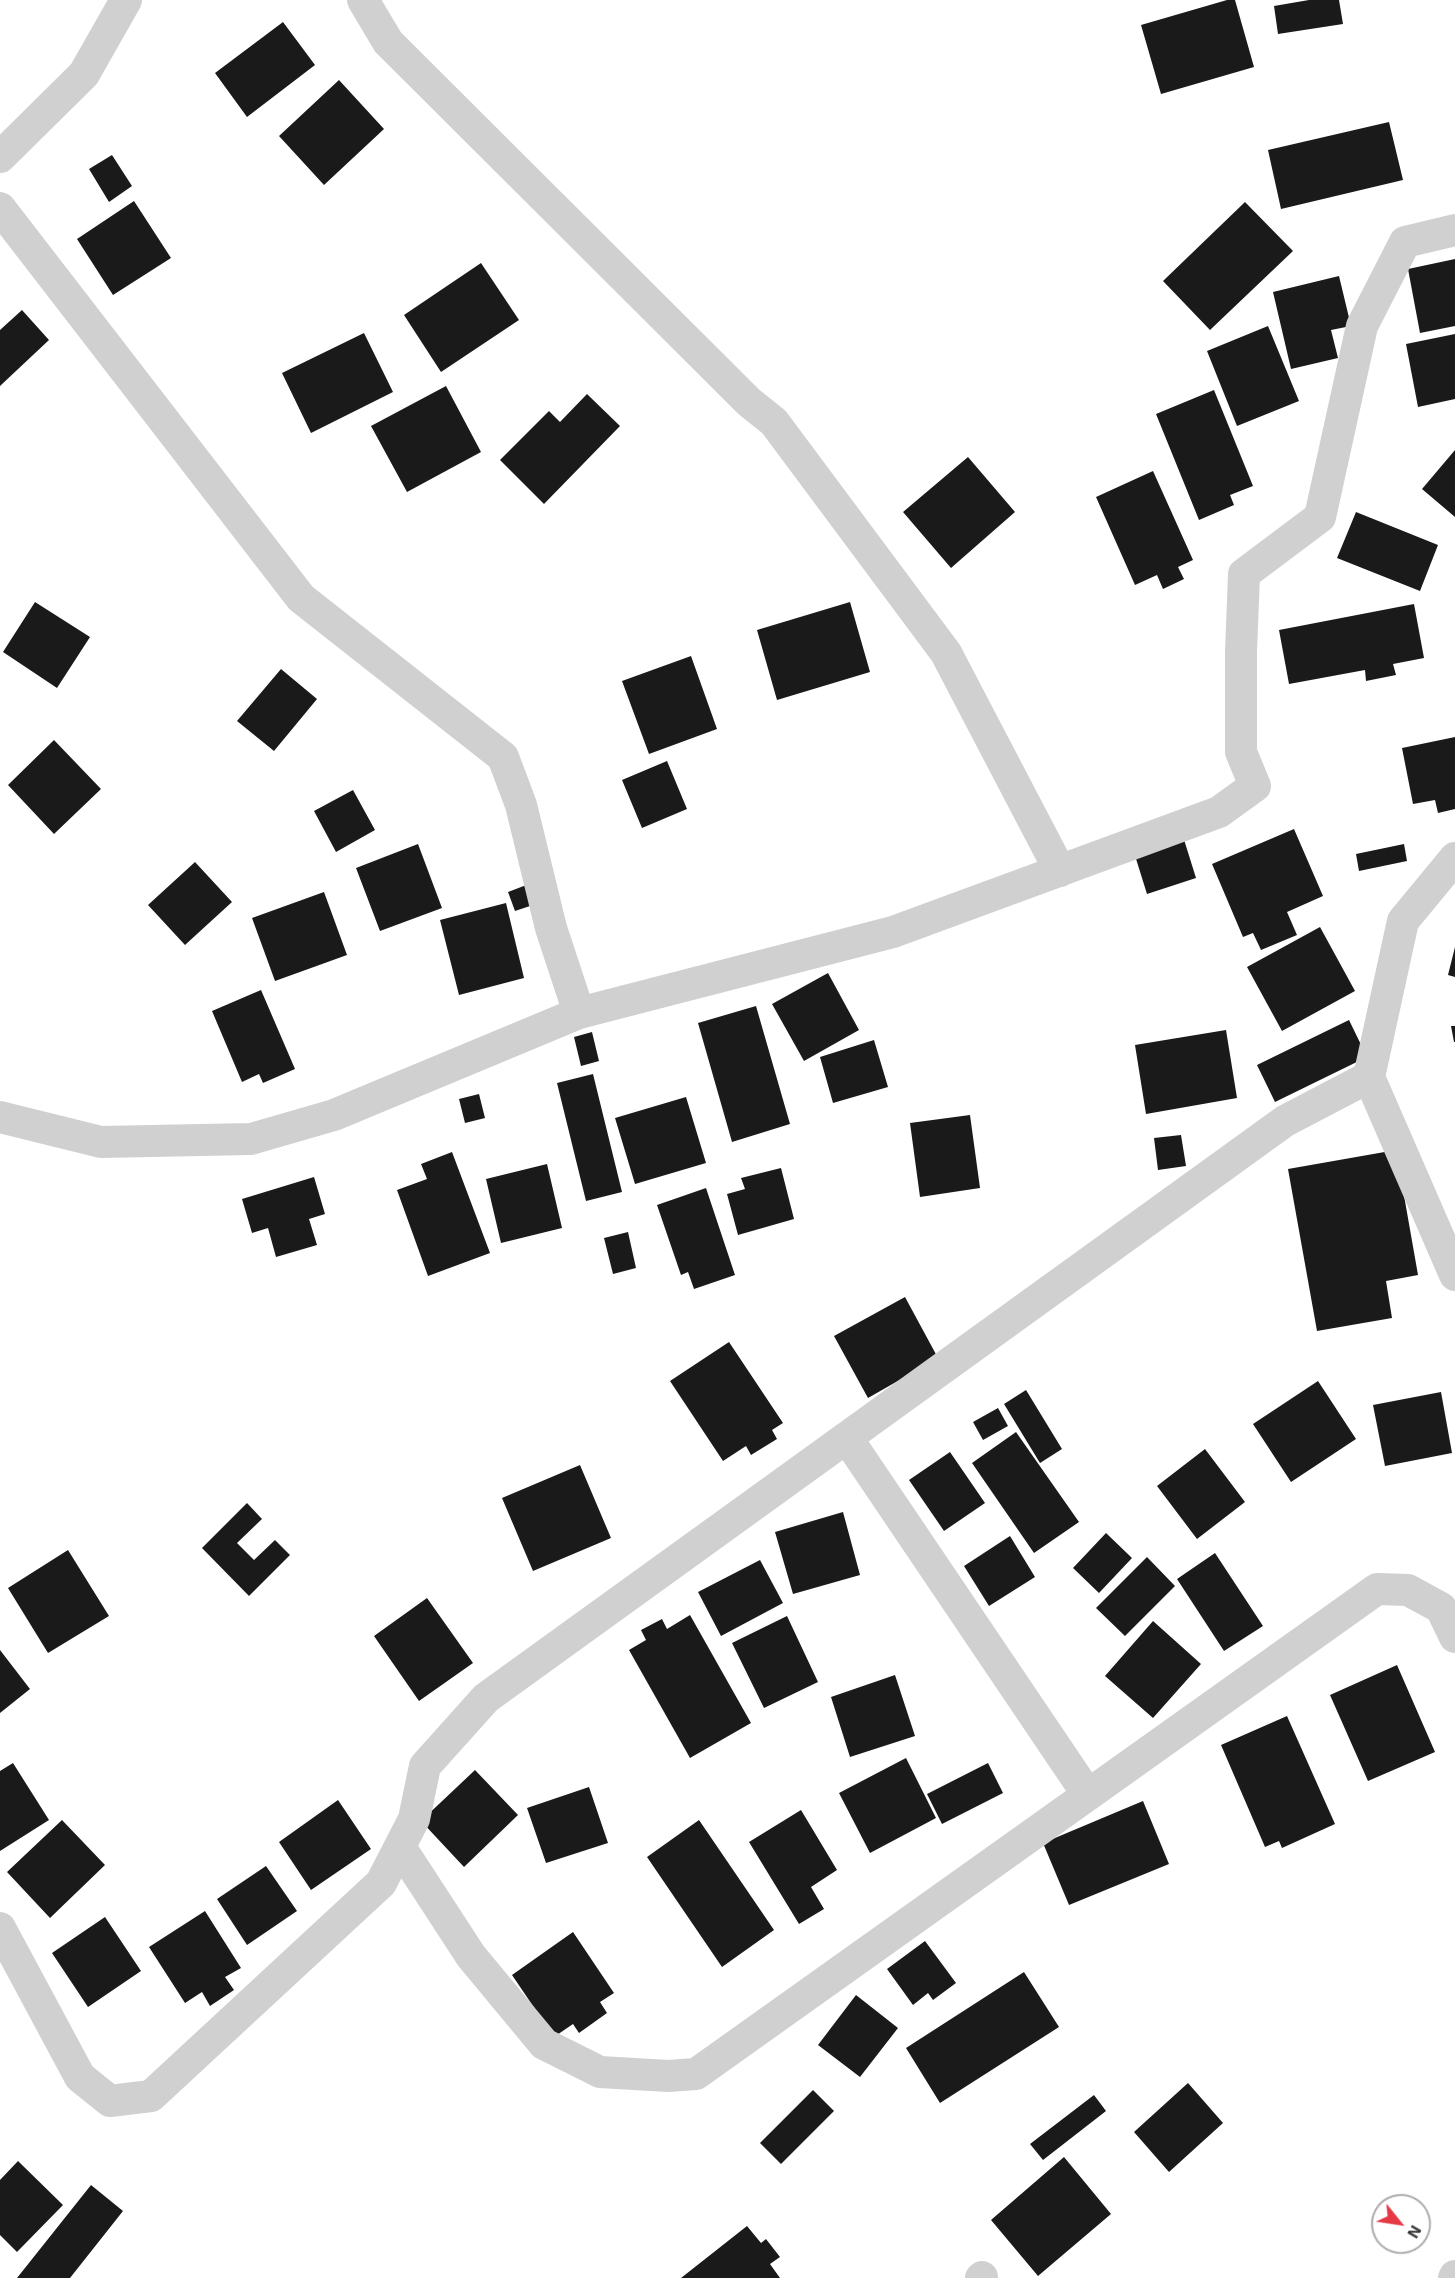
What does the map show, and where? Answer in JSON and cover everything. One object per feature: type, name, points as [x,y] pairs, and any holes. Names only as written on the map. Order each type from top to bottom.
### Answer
[{"type":"street","points":[[0,157],[84,74],[126,0]]},
{"type":"street","points":[[363,0],[388,42],[741,394],[774,422],[946,653],[1060,871]]},
{"type":"street","points":[[0,208],[301,598],[503,757],[521,805],[551,928],[579,1013]]},
{"type":"street","points":[[0,1117],[101,1143],[251,1138],[334,1115],[579,1013],[893,932],[1219,812],[1255,786],[1241,752],[1244,574],[1320,517],[1362,326],[1405,242],[1455,230]]},
{"type":"street","points":[[1455,858],[1403,921],[1369,1077],[1455,1275]]},
{"type":"street","points":[[0,1928],[80,2077],[110,2101],[151,2096],[381,1883],[414,1820],[425,1766],[486,1698],[1285,1121],[1369,1077]]},
{"type":"street","points":[[847,1438],[1088,1796]]},
{"type":"street","points":[[400,1847],[471,1956],[544,2044],[600,2072],[668,2076],[696,2074],[1377,1589],[1408,1590],[1441,1608],[1455,1637]]},
{"type":"building","points":[[1227,0],[1235,0],[1254,67],[1161,94],[1141,25]]},
{"type":"building","points":[[1309,0],[1339,0],[1343,24],[1278,34],[1274,6]]},
{"type":"building","points":[[283,22],[315,65],[247,117],[215,73]]},
{"type":"building","points":[[339,80],[384,129],[324,185],[279,136]]},
{"type":"building","points":[[1389,122],[1403,180],[1281,209],[1268,150]]},
{"type":"building","points":[[112,155],[132,186],[109,202],[89,169]]},
{"type":"building","points":[[134,201],[171,258],[113,295],[77,239]]},
{"type":"building","points":[[1245,202],[1293,251],[1210,330],[1163,281]]},
{"type":"building","points":[[1455,259],[1455,326],[1420,333],[1408,269]]},
{"type":"building","points":[[481,263],[519,320],[441,372],[404,315]]},
{"type":"building","points":[[1339,276],[1351,326],[1331,330],[1338,358],[1291,369],[1273,292]]},
{"type":"building","points":[[22,310],[49,340],[0,386],[0,330]]},
{"type":"building","points":[[1268,326],[1299,401],[1237,426],[1207,351]]},
{"type":"building","points":[[364,333],[393,392],[311,433],[282,373]]},
{"type":"building","points":[[1455,334],[1455,399],[1418,407],[1406,344]]},
{"type":"building","points":[[446,386],[481,452],[407,492],[371,426]]},
{"type":"building","points":[[1214,390],[1253,486],[1230,495],[1234,505],[1199,520],[1156,414]]},
{"type":"building","points":[[587,394],[620,426],[544,504],[500,460],[549,411],[560,422]]},
{"type":"building","points":[[1455,450],[1455,517],[1422,489]]},
{"type":"building","points":[[968,457],[1015,512],[951,568],[903,512]]},
{"type":"building","points":[[1153,471],[1193,560],[1178,567],[1184,579],[1163,589],[1157,575],[1135,585],[1096,497]]},
{"type":"building","points":[[1356,512],[1438,545],[1420,591],[1337,558]]},
{"type":"building","points":[[35,602],[90,637],[57,688],[3,652]]},
{"type":"building","points":[[850,602],[870,672],[777,700],[757,630]]},
{"type":"building","points":[[1414,604],[1424,658],[1393,664],[1396,675],[1366,681],[1365,670],[1289,684],[1279,630]]},
{"type":"building","points":[[691,656],[717,729],[649,754],[622,681]]},
{"type":"building","points":[[281,669],[317,699],[274,751],[237,721]]},
{"type":"building","points":[[1455,737],[1455,809],[1438,813],[1435,800],[1413,804],[1402,748]]},
{"type":"building","points":[[54,740],[101,789],[54,834],[8,785]]},
{"type":"building","points":[[667,761],[687,809],[642,828],[622,780]]},
{"type":"building","points":[[353,790],[375,830],[336,852],[314,811]]},
{"type":"building","points":[[1294,829],[1323,896],[1287,912],[1297,935],[1261,950],[1253,933],[1243,937],[1212,864]]},
{"type":"building","points":[[1181,830],[1196,878],[1147,894],[1132,846]]},
{"type":"building","points":[[418,844],[442,908],[380,931],[356,868]]},
{"type":"building","points":[[1404,844],[1407,861],[1359,871],[1356,854]]},
{"type":"building","points":[[195,862],[232,902],[185,945],[148,905]]},
{"type":"building","points":[[529,884],[536,904],[515,911],[508,892]]},
{"type":"building","points":[[324,892],[347,955],[275,981],[252,918]]},
{"type":"building","points":[[506,903],[524,978],[459,995],[440,920]]},
{"type":"building","points":[[1320,927],[1355,991],[1282,1031],[1247,967]]},
{"type":"building","points":[[1455,947],[1455,977],[1448,975]]},
{"type":"building","points":[[828,973],[859,1030],[804,1061],[772,1004]]},
{"type":"building","points":[[261,990],[295,1069],[263,1083],[259,1074],[242,1082],[212,1011]]},
{"type":"building","points":[[756,1006],[790,1124],[732,1142],[698,1023]]},
{"type":"building","points":[[1349,1020],[1367,1057],[1275,1102],[1257,1065]]},
{"type":"building","points":[[1451,1026],[1455,1026],[1455,1042],[1454,1042]]},
{"type":"building","points":[[1226,1030],[1237,1098],[1146,1114],[1135,1045]]},
{"type":"building","points":[[592,1032],[599,1061],[581,1066],[574,1037]]},
{"type":"building","points":[[874,1040],[888,1087],[833,1103],[820,1057]]},
{"type":"building","points":[[593,1074],[622,1192],[586,1201],[557,1083]]},
{"type":"building","points":[[479,1094],[485,1118],[465,1123],[459,1099]]},
{"type":"building","points":[[686,1097],[706,1163],[635,1184],[615,1118]]},
{"type":"building","points":[[970,1115],[980,1188],[920,1197],[910,1123]]},
{"type":"building","points":[[1181,1135],[1186,1166],[1158,1170],[1154,1138]]},
{"type":"building","points":[[1396,1150],[1418,1275],[1386,1281],[1392,1318],[1317,1331],[1288,1169]]},
{"type":"building","points":[[452,1152],[490,1253],[428,1276],[397,1190],[427,1179],[421,1164]]},
{"type":"building","points":[[547,1164],[562,1228],[501,1243],[486,1179]]},
{"type":"building","points":[[781,1168],[794,1219],[738,1235],[727,1194],[745,1189],[741,1178]]},
{"type":"building","points":[[314,1177],[325,1214],[309,1219],[317,1245],[276,1257],[268,1228],[252,1233],[242,1199]]},
{"type":"building","points":[[706,1188],[735,1275],[694,1289],[688,1272],[681,1275],[657,1205]]},
{"type":"building","points":[[628,1232],[636,1268],[613,1274],[604,1238]]},
{"type":"building","points":[[905,1297],[938,1358],[868,1398],[834,1336]]},
{"type":"building","points":[[729,1342],[783,1423],[772,1430],[777,1439],[751,1455],[746,1446],[723,1461],[670,1381]]},
{"type":"building","points":[[1318,1381],[1356,1439],[1291,1482],[1253,1424]]},
{"type":"building","points":[[1026,1390],[1062,1449],[1040,1463],[1004,1404]]},
{"type":"building","points":[[1441,1392],[1452,1453],[1385,1466],[1373,1405]]},
{"type":"building","points":[[998,1408],[1008,1426],[983,1440],[973,1422]]},
{"type":"building","points":[[1016,1432],[1079,1522],[1034,1553],[972,1463]]},
{"type":"building","points":[[1205,1449],[1245,1502],[1197,1539],[1157,1486]]},
{"type":"building","points":[[950,1452],[985,1503],[944,1531],[909,1480]]},
{"type":"building","points":[[580,1465],[611,1538],[533,1571],[502,1498]]},
{"type":"building","points":[[247,1503],[262,1519],[237,1543],[254,1560],[275,1540],[290,1555],[249,1596],[202,1548]]},
{"type":"building","points":[[843,1512],[860,1575],[793,1594],[775,1532]]},
{"type":"building","points":[[1106,1533],[1132,1558],[1099,1593],[1073,1568]]},
{"type":"building","points":[[1010,1536],[1035,1577],[989,1606],[964,1566]]},
{"type":"building","points":[[68,1550],[109,1616],[48,1653],[8,1588]]},
{"type":"building","points":[[1215,1553],[1263,1626],[1224,1651],[1177,1579]]},
{"type":"building","points":[[1147,1557],[1175,1586],[1125,1636],[1096,1608]]},
{"type":"building","points":[[760,1560],[783,1603],[721,1636],[698,1592]]},
{"type":"building","points":[[427,1598],[473,1663],[419,1701],[374,1636]]},
{"type":"building","points":[[690,1615],[751,1723],[690,1758],[629,1650],[646,1640],[641,1630],[662,1619],[667,1629]]},
{"type":"building","points":[[787,1616],[818,1682],[764,1708],[732,1643]]},
{"type":"building","points":[[1153,1621],[1201,1664],[1153,1718],[1105,1676]]},
{"type":"building","points":[[0,1650],[30,1689],[0,1713]]},
{"type":"building","points":[[1397,1665],[1435,1752],[1368,1781],[1330,1695]]},
{"type":"building","points":[[895,1675],[915,1736],[850,1757],[831,1697]]},
{"type":"building","points":[[1287,1716],[1335,1824],[1282,1848],[1279,1841],[1265,1847],[1221,1745]]},
{"type":"building","points":[[906,1758],[936,1818],[870,1853],[839,1793]]},
{"type":"building","points":[[13,1763],[49,1820],[0,1851],[0,1771]]},
{"type":"building","points":[[988,1763],[1003,1793],[942,1824],[927,1794]]},
{"type":"building","points":[[475,1770],[518,1815],[464,1867],[421,1821]]},
{"type":"building","points":[[589,1787],[608,1843],[546,1863],[527,1808]]},
{"type":"building","points":[[338,1800],[371,1849],[311,1890],[279,1842]]},
{"type":"building","points":[[1143,1801],[1169,1864],[1069,1905],[1043,1843]]},
{"type":"building","points":[[801,1810],[837,1870],[811,1887],[824,1909],[799,1924],[749,1842]]},
{"type":"building","points":[[62,1820],[105,1865],[50,1918],[7,1872]]},
{"type":"building","points":[[699,1820],[774,1930],[722,1967],[647,1857]]},
{"type":"building","points":[[266,1866],[297,1911],[247,1945],[217,1899]]},
{"type":"building","points":[[205,1911],[241,1968],[225,1977],[234,1990],[210,2006],[202,1992],[185,2003],[149,1947]]},
{"type":"building","points":[[105,1917],[141,1971],[88,2007],[52,1953]]},
{"type":"building","points":[[573,1932],[614,1993],[600,2002],[607,2013],[579,2033],[573,2024],[554,2037],[512,1975]]},
{"type":"building","points":[[925,1941],[956,1983],[933,2000],[928,1993],[913,2005],[887,1969]]},
{"type":"building","points":[[1024,1972],[1059,2027],[940,2103],[906,2048]]},
{"type":"building","points":[[856,1995],[898,2028],[860,2077],[818,2045]]},
{"type":"building","points":[[1188,2083],[1223,2123],[1169,2172],[1134,2132]]},
{"type":"building","points":[[813,2090],[834,2111],[781,2164],[760,2143]]},
{"type":"building","points":[[1094,2095],[1106,2111],[1043,2160],[1030,2144]]},
{"type":"building","points":[[1064,2157],[1111,2214],[1038,2276],[991,2220]]},
{"type":"building","points":[[18,2161],[63,2205],[17,2252],[0,2235],[0,2180]]},
{"type":"building","points":[[91,2185],[123,2211],[70,2278],[17,2278]]},
{"type":"building","points":[[747,2226],[761,2243],[766,2239],[780,2257],[770,2264],[780,2278],[681,2278]]}]
